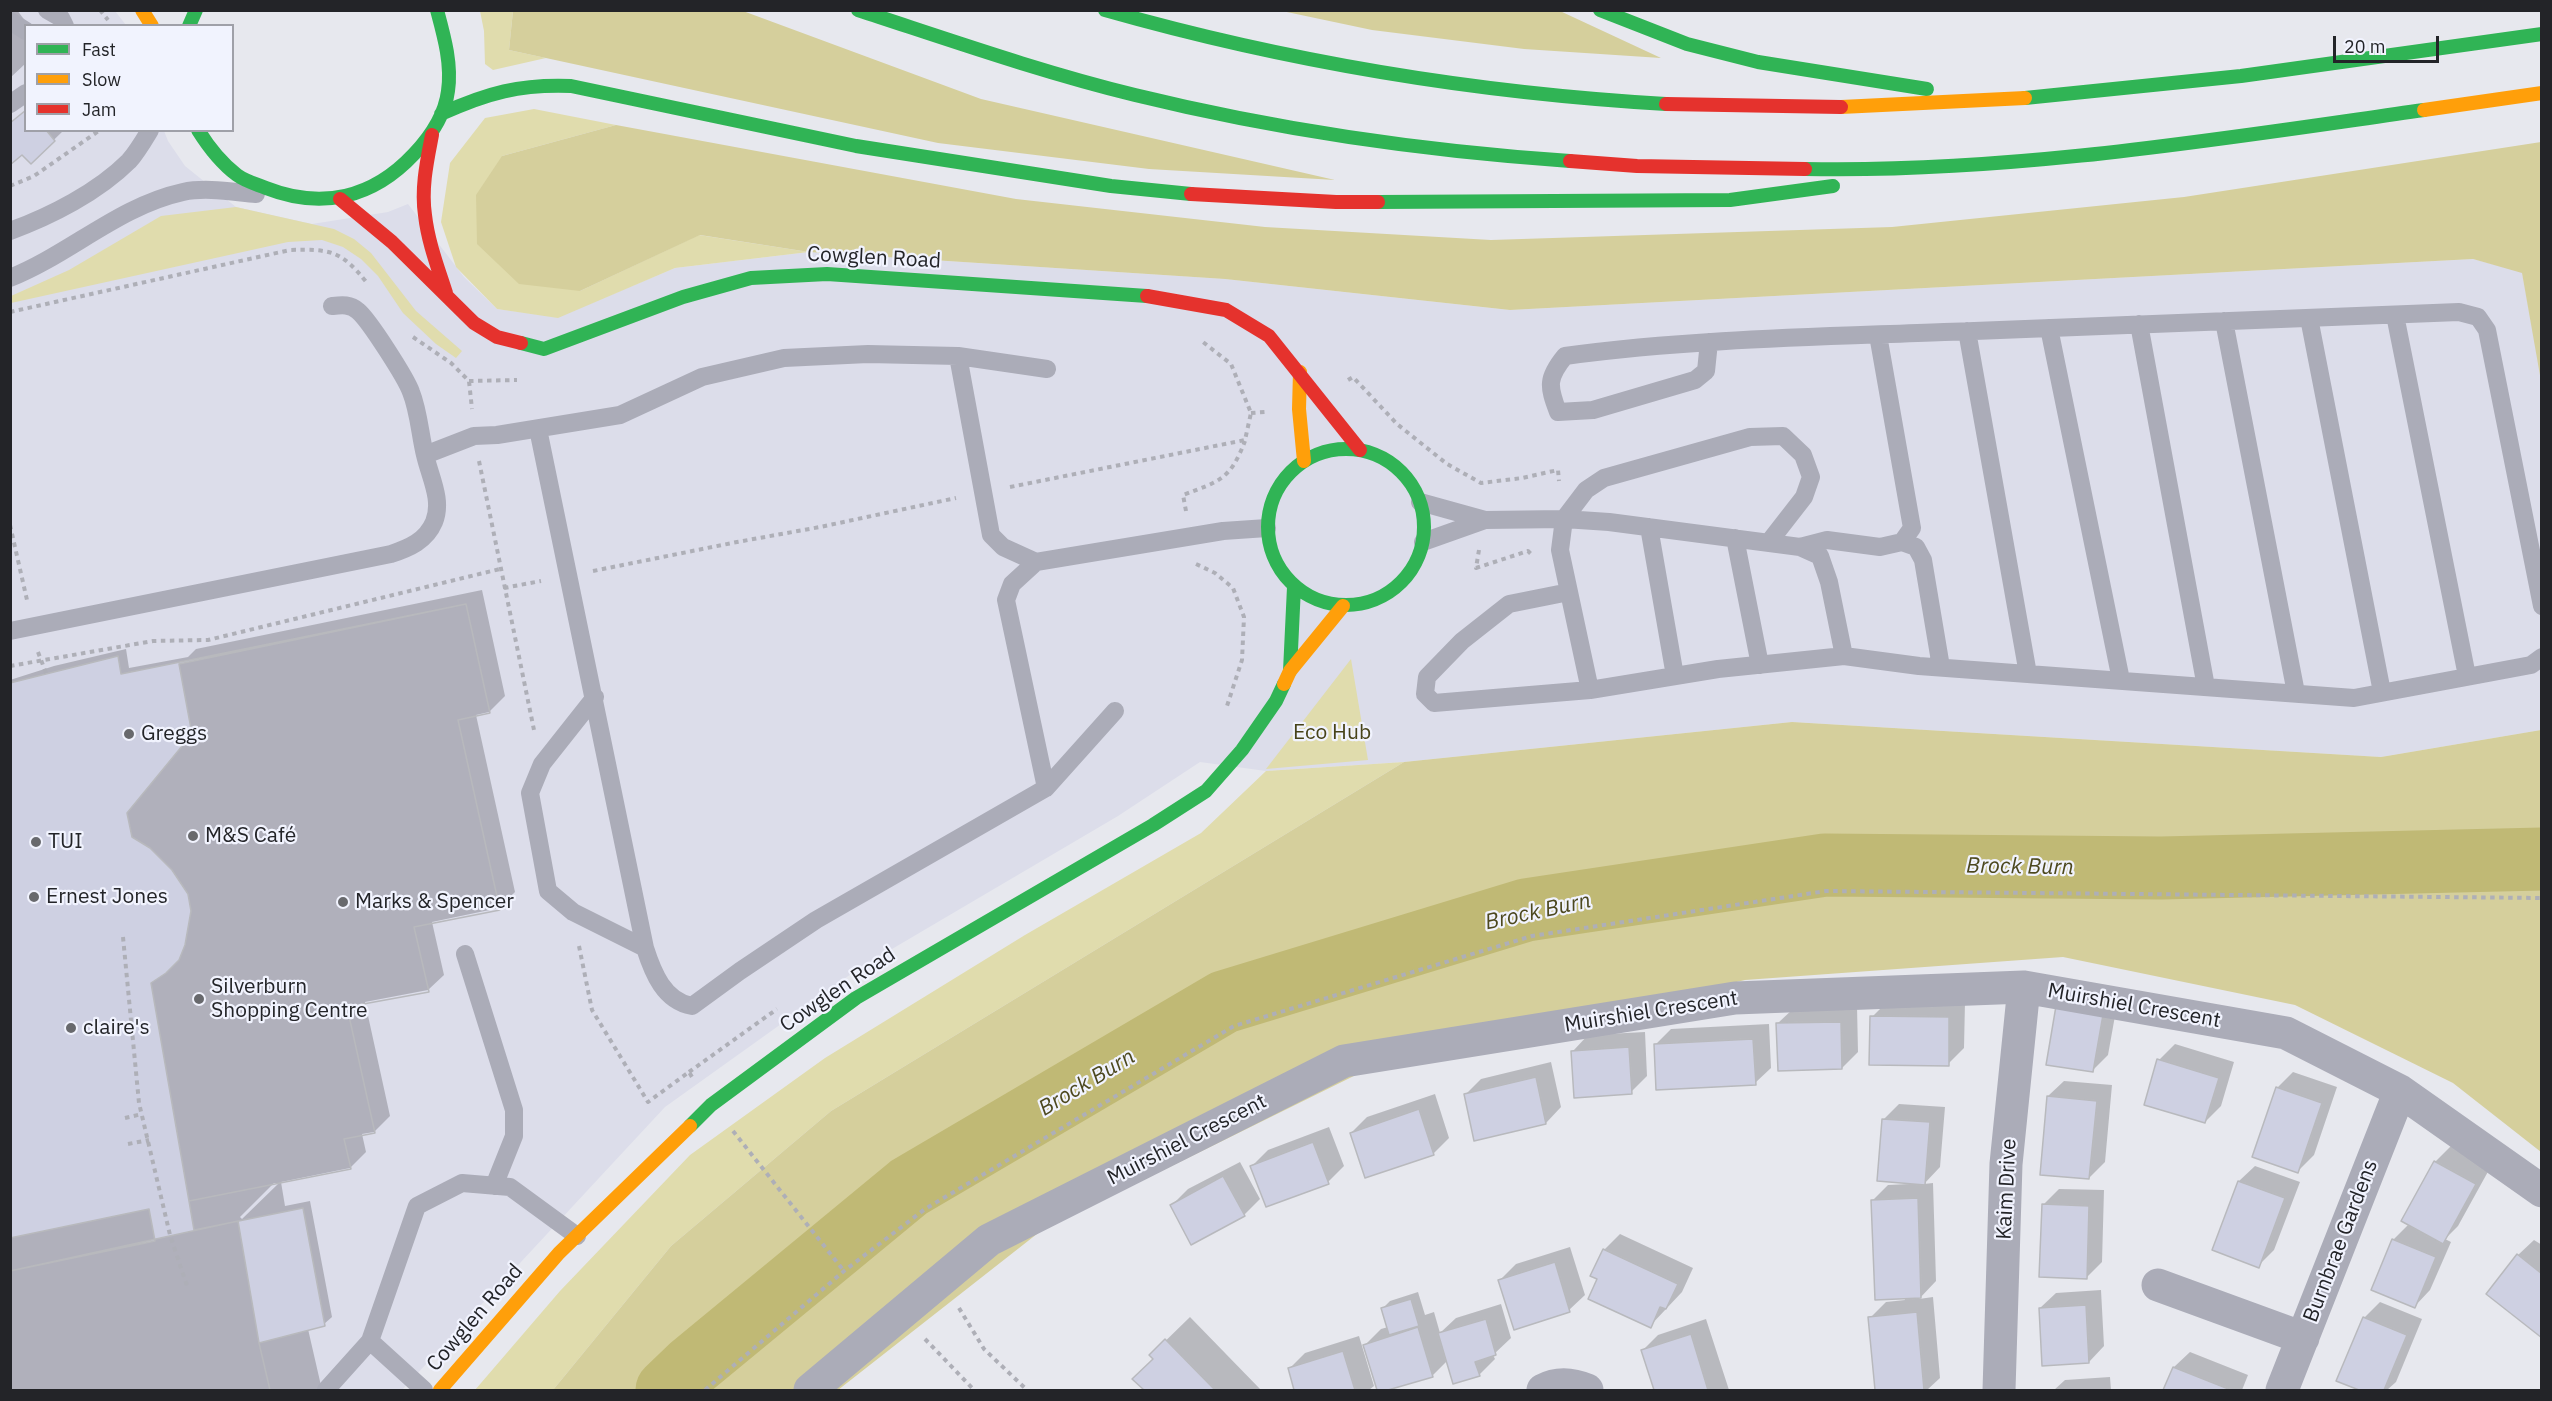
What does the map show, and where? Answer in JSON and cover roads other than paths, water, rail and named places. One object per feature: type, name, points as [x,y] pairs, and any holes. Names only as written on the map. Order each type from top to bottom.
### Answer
[{"type":"main road","points":[[142,10],[151,24]]},
{"type":"main road","points":[[190,24],[196,10]]},
{"type":"main road","points":[[437,10],[448,49],[448,92],[433,132],[424,182],[425,216],[447,298]]},
{"type":"main road","points":[[858,10],[1036,68],[1137,95],[1252,120],[1380,143],[1534,159],[1637,166],[1863,170],[2034,160]]},
{"type":"main road","points":[[1105,10],[1210,38],[1311,60],[1472,86],[1640,103],[1736,107],[1906,105],[1998,100],[2193,82],[2541,34]]},
{"type":"main road","points":[[1600,10],[1687,44],[1758,62],[1998,100]]},
{"type":"main road","points":[[441,114],[479,95],[505,89],[537,84],[571,86],[844,144],[1122,187],[1212,196],[1314,201],[1730,200],[2034,160],[2221,139],[2541,93]]},
{"type":"main road","points":[[199,132],[206,143],[238,176],[279,196],[325,201],[369,190],[406,166],[433,132]]},
{"type":"main road","name":"Cowglen Road","points":[[340,199],[392,242],[474,323],[497,336],[544,349],[611,326],[683,297],[751,278],[827,274],[1151,296],[1226,310],[1269,336],[1360,450]]},
{"type":"main road","points":[[1300,372],[1299,409],[1304,461]]},
{"type":"main road","points":[[1340,448],[1360,450],[1386,459],[1406,477],[1420,502],[1424,522],[1423,542],[1415,563],[1402,581],[1385,595],[1365,603],[1342,606],[1317,600],[1294,587],[1279,570],[1270,550],[1267,528],[1269,508],[1277,489],[1288,473],[1304,461],[1321,452],[1340,448]]},
{"type":"main road","name":"Cowglen Road","points":[[1290,671],[1294,587]]},
{"type":"main road","name":"Cowglen Road","points":[[440,1390],[577,1236],[711,1105],[856,998],[1153,825],[1206,791],[1242,750],[1276,701],[1290,671],[1342,606]]},
{"type":"street","name":"Muirshiel Crescent","points":[[810,1390],[989,1240],[1344,1061],[1735,998],[2024,987],[2286,1033],[2400,1091],[2541,1191]]},
{"type":"street","name":"Kaim Drive","points":[[2000,1390],[2006,1164],[2024,987]]},
{"type":"street","name":"Burnbrae Gardens","points":[[2282,1390],[2400,1091]]},
{"type":"street","points":[[2158,1285],[2303,1338]]},
{"type":"street","points":[[1543,1390],[1562,1384],[1587,1390]]},
{"type":"lane","points":[[47,10],[61,18],[64,24]]},
{"type":"lane","points":[[10,21],[24,30]]},
{"type":"lane","points":[[10,104],[24,94]]},
{"type":"lane","points":[[10,231],[61,207],[115,174],[131,159],[149,132]]},
{"type":"lane","points":[[10,278],[148,202],[183,192],[200,190],[279,196]]},
{"type":"lane","points":[[10,631],[380,556],[410,548],[424,537],[434,522],[438,500],[425,455],[412,393],[403,374],[359,312],[347,305],[332,306]]},
{"type":"lane","points":[[1709,342],[1706,371],[1695,380],[1593,410],[1558,412],[1551,394],[1552,372],[1565,356],[1640,346],[1709,342],[1967,331],[2459,312],[2478,317],[2487,330],[2541,606]]},
{"type":"lane","points":[[2395,315],[2467,676]]},
{"type":"lane","points":[[2310,318],[2382,692]]},
{"type":"lane","points":[[2224,321],[2296,693]]},
{"type":"lane","points":[[2139,324],[2206,687]]},
{"type":"lane","points":[[2049,328],[2121,681]]},
{"type":"lane","points":[[1967,331],[2028,674]]},
{"type":"lane","points":[[1878,335],[1912,528],[1902,542]]},
{"type":"lane","points":[[425,455],[474,436],[497,435],[620,415],[702,377],[784,358],[868,354],[958,356],[1047,369]]},
{"type":"lane","points":[[958,356],[991,536],[1003,547],[1035,562]]},
{"type":"lane","points":[[538,429],[645,948],[653,972],[664,989],[683,1005],[692,1006],[740,970],[816,920],[1046,788],[1115,711]]},
{"type":"lane","points":[[1590,690],[1560,550],[1564,519],[1586,489],[1604,478],[1750,437],[1783,435],[1803,455],[1811,477],[1804,497],[1768,542]]},
{"type":"lane","points":[[1420,502],[1485,520],[1564,519],[1800,546],[1820,556],[1829,582],[1844,656]]},
{"type":"lane","points":[[1423,542],[1485,520]]},
{"type":"lane","points":[[1649,527],[1675,676]]},
{"type":"lane","points":[[1046,788],[1006,600],[1012,584],[1035,562],[1223,531],[1267,528]]},
{"type":"lane","points":[[1735,538],[1760,665]]},
{"type":"lane","points":[[1800,546],[1827,540],[1880,547],[1902,542],[1916,547],[1923,560],[1941,667]]},
{"type":"lane","points":[[1569,592],[1509,604],[1462,641],[1427,677],[1425,694],[1434,703],[1590,690],[1718,669],[1844,656],[1941,667],[2354,698],[2531,665],[2541,657]]},
{"type":"lane","points":[[595,697],[542,764],[530,793],[548,891],[573,912],[645,948]]},
{"type":"lane","points":[[465,954],[514,1110],[514,1136],[502,1186]]},
{"type":"lane","points":[[326,1390],[370,1341],[417,1206],[462,1183],[502,1186],[577,1236]]},
{"type":"lane","points":[[370,1341],[424,1390]]},
{"type":"waterway","name":"Brock Burn","points":[[667,1390],[692,1366],[909,1187],[1224,1002],[1526,910],[1825,865],[2161,868],[2542,859]]},
{"type":"place","name":"Greggs","points":[[129,734]]},
{"type":"place","name":"M&S Café","points":[[193,836]]},
{"type":"place","name":"TUI","points":[[36,842]]},
{"type":"place","name":"Ernest Jones","points":[[34,897]]},
{"type":"place","name":"Marks & Spencer","points":[[343,902]]},
{"type":"place","name":"Silverburn Shopping Centre","points":[[199,999]]},
{"type":"place","name":"claire's","points":[[71,1028]]},
{"type":"park label","name":"Eco Hub","points":[[1332,733]]}]
